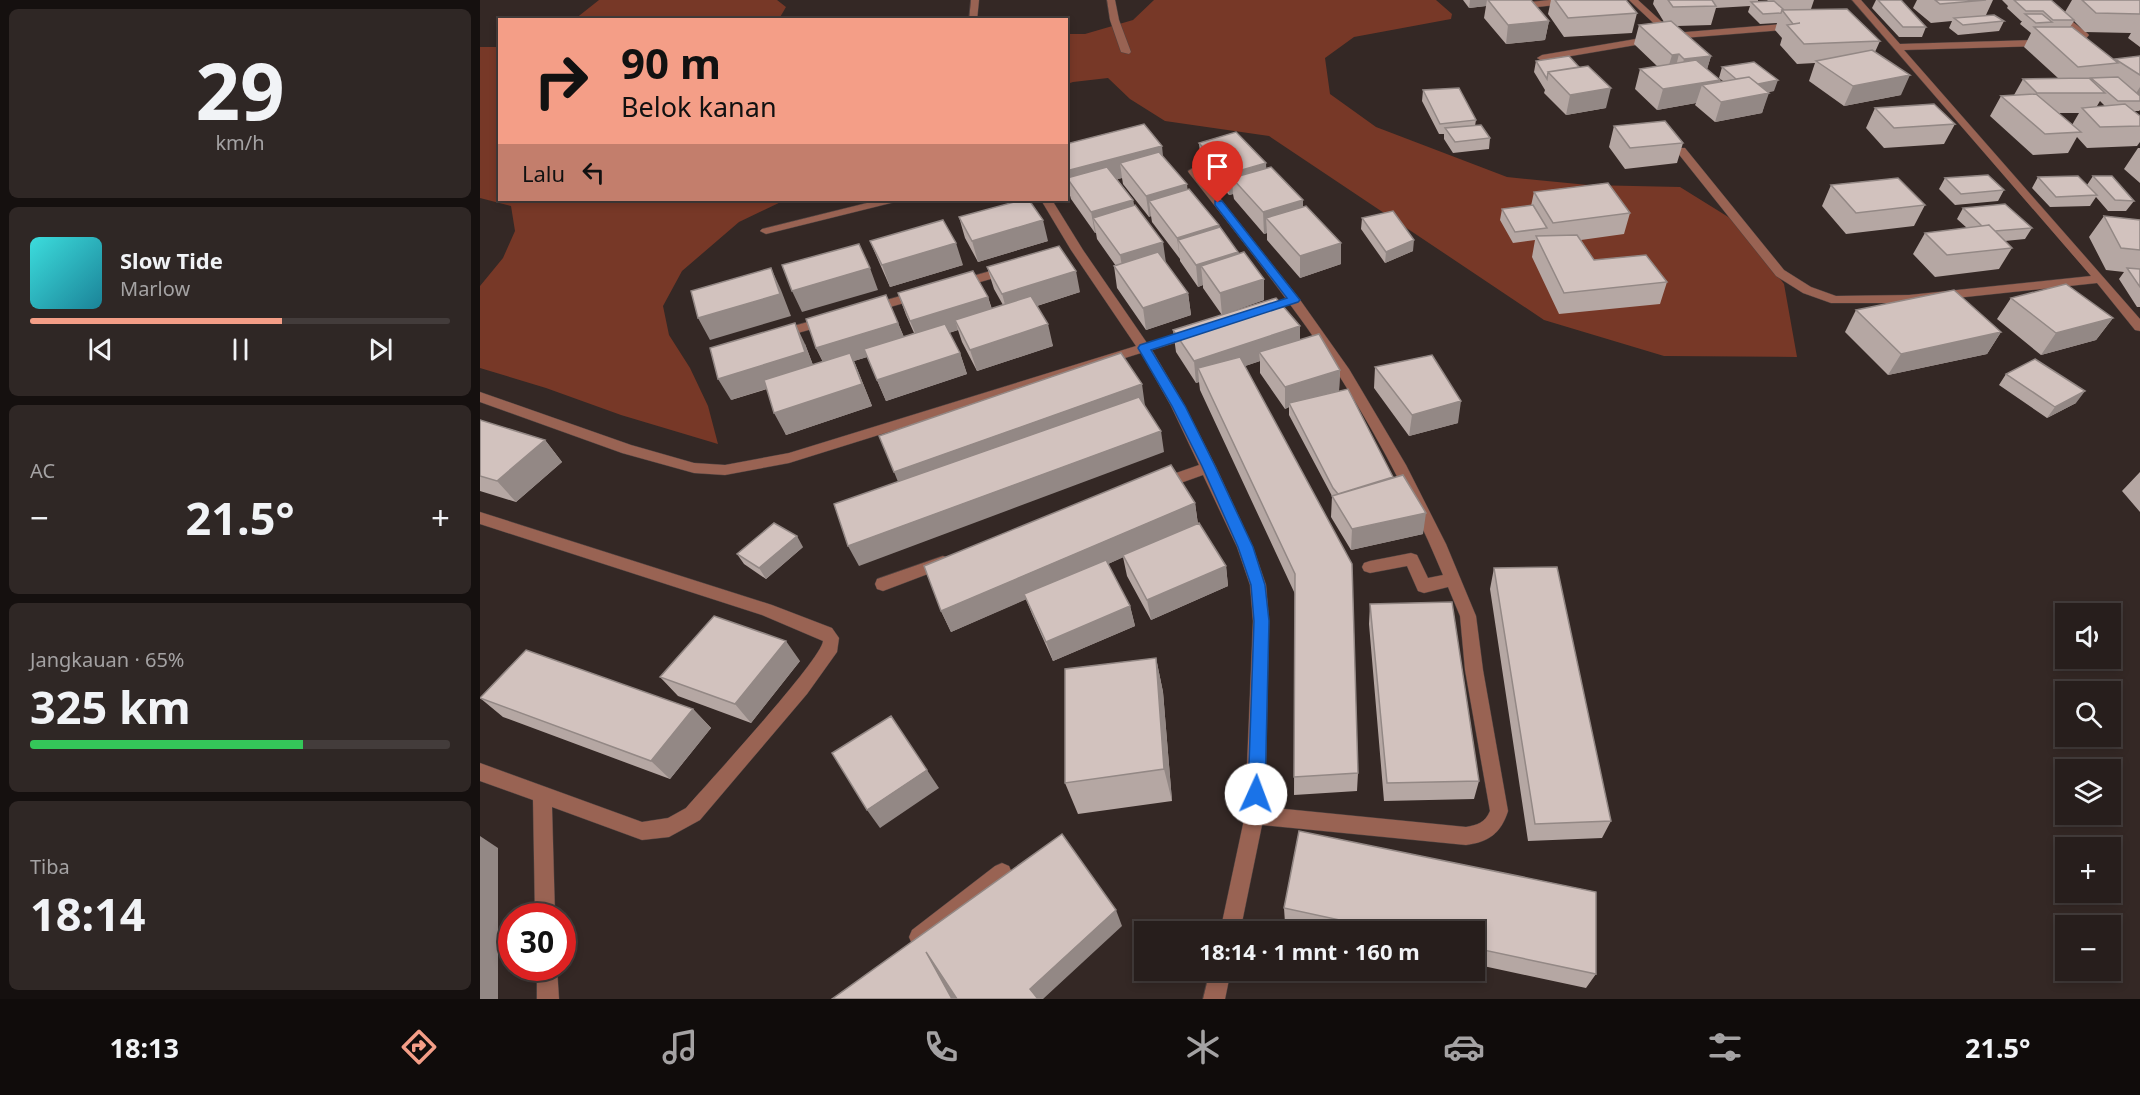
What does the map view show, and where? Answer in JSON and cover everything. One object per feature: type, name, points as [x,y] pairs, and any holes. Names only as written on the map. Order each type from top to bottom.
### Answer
[{"type":"street","points":[[973,18],[975,0]]},
{"type":"street","points":[[1111,0],[1112,16],[1121,32],[1126,52]]},
{"type":"street","points":[[1519,6],[1575,0]]},
{"type":"street","points":[[1633,0],[1680,44]]},
{"type":"street","points":[[1856,0],[1872,25],[1898,47],[2140,327]]},
{"type":"street","points":[[1898,47],[2072,42],[2084,35],[2040,0]]},
{"type":"street","points":[[1542,58],[1671,36],[1805,25]]},
{"type":"street","points":[[1681,150],[1780,273],[1807,290],[1835,300],[1867,301],[1955,295],[2100,279]]},
{"type":"street","points":[[1193,171],[1288,302],[1344,372],[1399,465],[1454,579],[1468,616],[1474,670],[1499,811],[1496,824],[1479,835],[1466,836],[1255,815]]},
{"type":"street","points":[[766,231],[887,201]]},
{"type":"street","points":[[1047,201],[1072,252],[1144,348],[1178,406],[1209,466],[1245,547],[1258,585],[1261,621],[1255,815],[1232,921]]},
{"type":"street","points":[[762,339],[1021,266]]},
{"type":"street","points":[[480,398],[627,449],[694,468],[725,471],[789,458],[1208,327]]},
{"type":"street","points":[[1141,491],[1209,466]]},
{"type":"street","points":[[480,519],[766,610],[826,633],[831,638],[831,647],[801,689],[693,814],[659,832],[642,831],[480,772]]},
{"type":"street","points":[[883,584],[962,556]]},
{"type":"street","points":[[1370,567],[1411,559],[1424,586],[1454,579]]},
{"type":"street","points":[[542,795],[545,903]]},
{"type":"street","points":[[902,950],[1002,873]]},
{"type":"street","points":[[547,981],[548,999]]},
{"type":"street","points":[[1215,999],[1219,981]]},
{"type":"shaded area","points":[[599,0],[777,0],[786,7],[780,18],[576,18]]},
{"type":"shaded area","points":[[1154,0],[1436,0],[1452,14],[1451,19],[1354,37],[1325,58],[1330,94],[1376,127],[1507,177],[1588,185],[1680,187],[1738,223],[1784,284],[1797,357],[1664,356],[1544,320],[1269,136],[1165,121],[1130,99],[1108,78],[1068,84],[1068,34],[1085,34],[1133,20]]},
{"type":"shaded area","points":[[480,47],[498,47],[498,201],[783,201],[739,222],[682,271],[663,306],[669,335],[690,368],[708,406],[718,444],[621,415],[546,388],[480,368],[480,286],[503,258],[515,231],[511,206],[480,198]]},
{"type":"building","points":[[1488,0],[1531,0],[1549,21],[1508,25]]},
{"type":"building","points":[[1555,0],[1626,0],[1637,13],[1568,18]]},
{"type":"building","points":[[1668,0],[1712,0],[1716,6],[1673,7]]},
{"type":"building","points":[[1878,0],[1901,0],[1926,27],[1903,27]]},
{"type":"building","points":[[1935,0],[1986,0],[1940,4]]},
{"type":"building","points":[[2014,0],[2051,0],[2074,20],[2053,20],[2043,11],[2026,11]]},
{"type":"building","points":[[2082,0],[2140,0],[2140,14],[2096,13]]},
{"type":"building","points":[[1774,1],[1784,10],[1781,13],[1763,14],[1751,2]]},
{"type":"building","points":[[1847,9],[1880,41],[1804,44],[1787,25],[1800,23],[1793,24],[1782,10]]},
{"type":"building","points":[[2025,14],[2042,14],[2052,22],[2036,23]]},
{"type":"building","points":[[1994,15],[2004,21],[1963,25],[1954,18]]},
{"type":"building","points":[[1671,21],[1711,56],[1684,59],[1679,54],[1672,55],[1639,25]]},
{"type":"building","points":[[2034,27],[2072,27],[2118,63],[2078,67]]},
{"type":"building","points":[[1872,50],[1910,75],[1853,86],[1816,61]]},
{"type":"building","points":[[1569,56],[1579,67],[1548,72],[1547,79],[1536,61]]},
{"type":"building","points":[[2140,56],[2140,75],[2115,59]]},
{"type":"building","points":[[1696,60],[1720,80],[1663,89],[1640,69]]},
{"type":"building","points":[[1754,62],[1778,80],[1758,84],[1749,77],[1736,79],[1722,67]]},
{"type":"building","points":[[1588,66],[1611,88],[1570,95],[1548,72]]},
{"type":"building","points":[[1749,77],[1769,93],[1721,102],[1702,85]]},
{"type":"building","points":[[2118,77],[2140,96],[2140,101],[2118,101],[2091,78]]},
{"type":"building","points":[[2089,78],[2105,93],[2037,93],[2023,79]]},
{"type":"building","points":[[1459,88],[1476,120],[1440,124],[1423,90]]},
{"type":"building","points":[[2036,94],[2081,132],[2045,134],[2001,96]]},
{"type":"building","points":[[1934,104],[1955,124],[1894,128],[1875,108]]},
{"type":"building","points":[[2125,104],[2140,116],[2140,126],[2100,127],[2082,108]]},
{"type":"building","points":[[1665,121],[1683,143],[1630,148],[1614,126]]},
{"type":"building","points":[[1144,124],[1162,146],[1068,170],[1068,143]]},
{"type":"building","points":[[1481,125],[1490,138],[1455,142],[1445,128]]},
{"type":"building","points":[[1236,132],[1266,163],[1228,174],[1199,143]]},
{"type":"building","points":[[1159,152],[1187,184],[1146,196],[1120,163]]},
{"type":"building","points":[[1107,167],[1133,200],[1091,212],[1068,178]]},
{"type":"building","points":[[1271,167],[1303,200],[1263,212],[1232,178]]},
{"type":"building","points":[[1988,175],[2004,190],[1961,194],[1945,178]]},
{"type":"building","points":[[2078,176],[2097,195],[2056,197],[2038,177]]},
{"type":"building","points":[[2093,176],[2112,176],[2134,201],[2115,200]]},
{"type":"building","points":[[1898,178],[1925,205],[1856,213],[1831,185]]},
{"type":"building","points":[[1608,183],[1630,213],[1553,223],[1534,192]]},
{"type":"building","points":[[1189,189],[1219,225],[1177,238],[1149,201]]},
{"type":"building","points":[[1018,201],[1030,201],[1043,220],[972,241],[959,217]]},
{"type":"building","points":[[2005,204],[2032,228],[1995,231],[1989,225],[1982,226],[1963,208]]},
{"type":"building","points":[[1135,205],[1163,242],[1120,255],[1093,218]]},
{"type":"building","points":[[1533,205],[1547,228],[1515,232],[1502,209]]},
{"type":"building","points":[[1306,206],[1341,243],[1300,256],[1266,218]]},
{"type":"building","points":[[1393,211],[1414,240],[1386,252],[1362,218]]},
{"type":"building","points":[[2104,216],[2140,220],[2140,250],[2121,248]]},
{"type":"building","points":[[943,220],[956,243],[882,265],[870,241]]},
{"type":"building","points":[[1989,225],[2012,248],[1947,255],[1925,233]]},
{"type":"building","points":[[1220,227],[1238,252],[1196,265],[1178,240]]},
{"type":"building","points":[[1577,235],[1594,260],[1646,255],[1667,282],[1564,293],[1536,236]]},
{"type":"building","points":[[859,244],[870,268],[792,291],[782,265]]},
{"type":"building","points":[[1059,246],[1076,271],[1002,294],[987,267]]},
{"type":"building","points":[[1158,252],[1188,293],[1143,308],[1114,266]]},
{"type":"building","points":[[1244,252],[1264,279],[1220,293],[1201,266]]},
{"type":"building","points":[[771,268],[780,294],[698,318],[691,291]]},
{"type":"building","points":[[2127,268],[2140,269],[2140,287]]},
{"type":"building","points":[[973,271],[988,297],[910,321],[898,293]]},
{"type":"building","points":[[2066,284],[2113,318],[2056,333],[2011,298]]},
{"type":"building","points":[[1954,290],[2001,332],[1901,354],[1856,310]]},
{"type":"building","points":[[886,295],[898,323],[816,348],[806,319]]},
{"type":"building","points":[[1031,296],[1048,324],[970,350],[955,320]]},
{"type":"building","points":[[1276,298],[1300,326],[1194,361],[1173,330]]},
{"type":"building","points":[[795,323],[805,352],[718,379],[710,348]]},
{"type":"building","points":[[945,324],[960,353],[877,380],[864,349]]},
{"type":"building","points":[[1319,334],[1340,370],[1285,387],[1259,352]]},
{"type":"building","points":[[850,353],[862,384],[774,413],[764,380]]},
{"type":"building","points":[[1121,353],[1142,384],[894,472],[879,436]]},
{"type":"building","points":[[1432,355],[1461,401],[1412,415],[1375,367]]},
{"type":"building","points":[[1240,357],[1352,564],[1358,773],[1294,777],[1295,574],[1198,368]]},
{"type":"building","points":[[2035,359],[2085,391],[2055,407],[2006,374]]},
{"type":"building","points":[[1348,389],[1393,477],[1338,494],[1289,403]]},
{"type":"building","points":[[1139,397],[1161,431],[848,546],[834,504]]},
{"type":"building","points":[[480,420],[545,440],[497,481],[480,476]]},
{"type":"building","points":[[1171,465],[1195,503],[941,611],[924,566]]},
{"type":"building","points":[[1403,475],[1426,513],[1352,529],[1332,496]]},
{"type":"building","points":[[774,523],[797,536],[759,568],[737,554]]},
{"type":"building","points":[[1199,523],[1226,566],[1147,600],[1123,555]]},
{"type":"building","points":[[1106,560],[1130,606],[1046,642],[1024,594]]},
{"type":"building","points":[[1557,567],[1611,821],[1535,824],[1494,568]]},
{"type":"building","points":[[1452,602],[1479,781],[1387,783],[1370,604]]},
{"type":"building","points":[[714,616],[786,641],[735,704],[660,677]]},
{"type":"building","points":[[526,650],[693,709],[651,761],[480,698]]},
{"type":"building","points":[[1156,658],[1164,769],[1065,783],[1065,669]]},
{"type":"building","points":[[891,716],[927,770],[867,810],[832,753]]},
{"type":"building","points":[[1299,831],[1596,892],[1596,974],[1485,950],[1485,921],[1344,921],[1284,908]]},
{"type":"building","points":[[1062,834],[1116,910],[1030,989],[1038,999],[957,999],[926,952],[952,999],[832,999]]},
{"type":"route","points":[[1218,203],[1294,300],[1144,348],[1209,466],[1245,547],[1258,585],[1261,621],[1256,794]]}]
